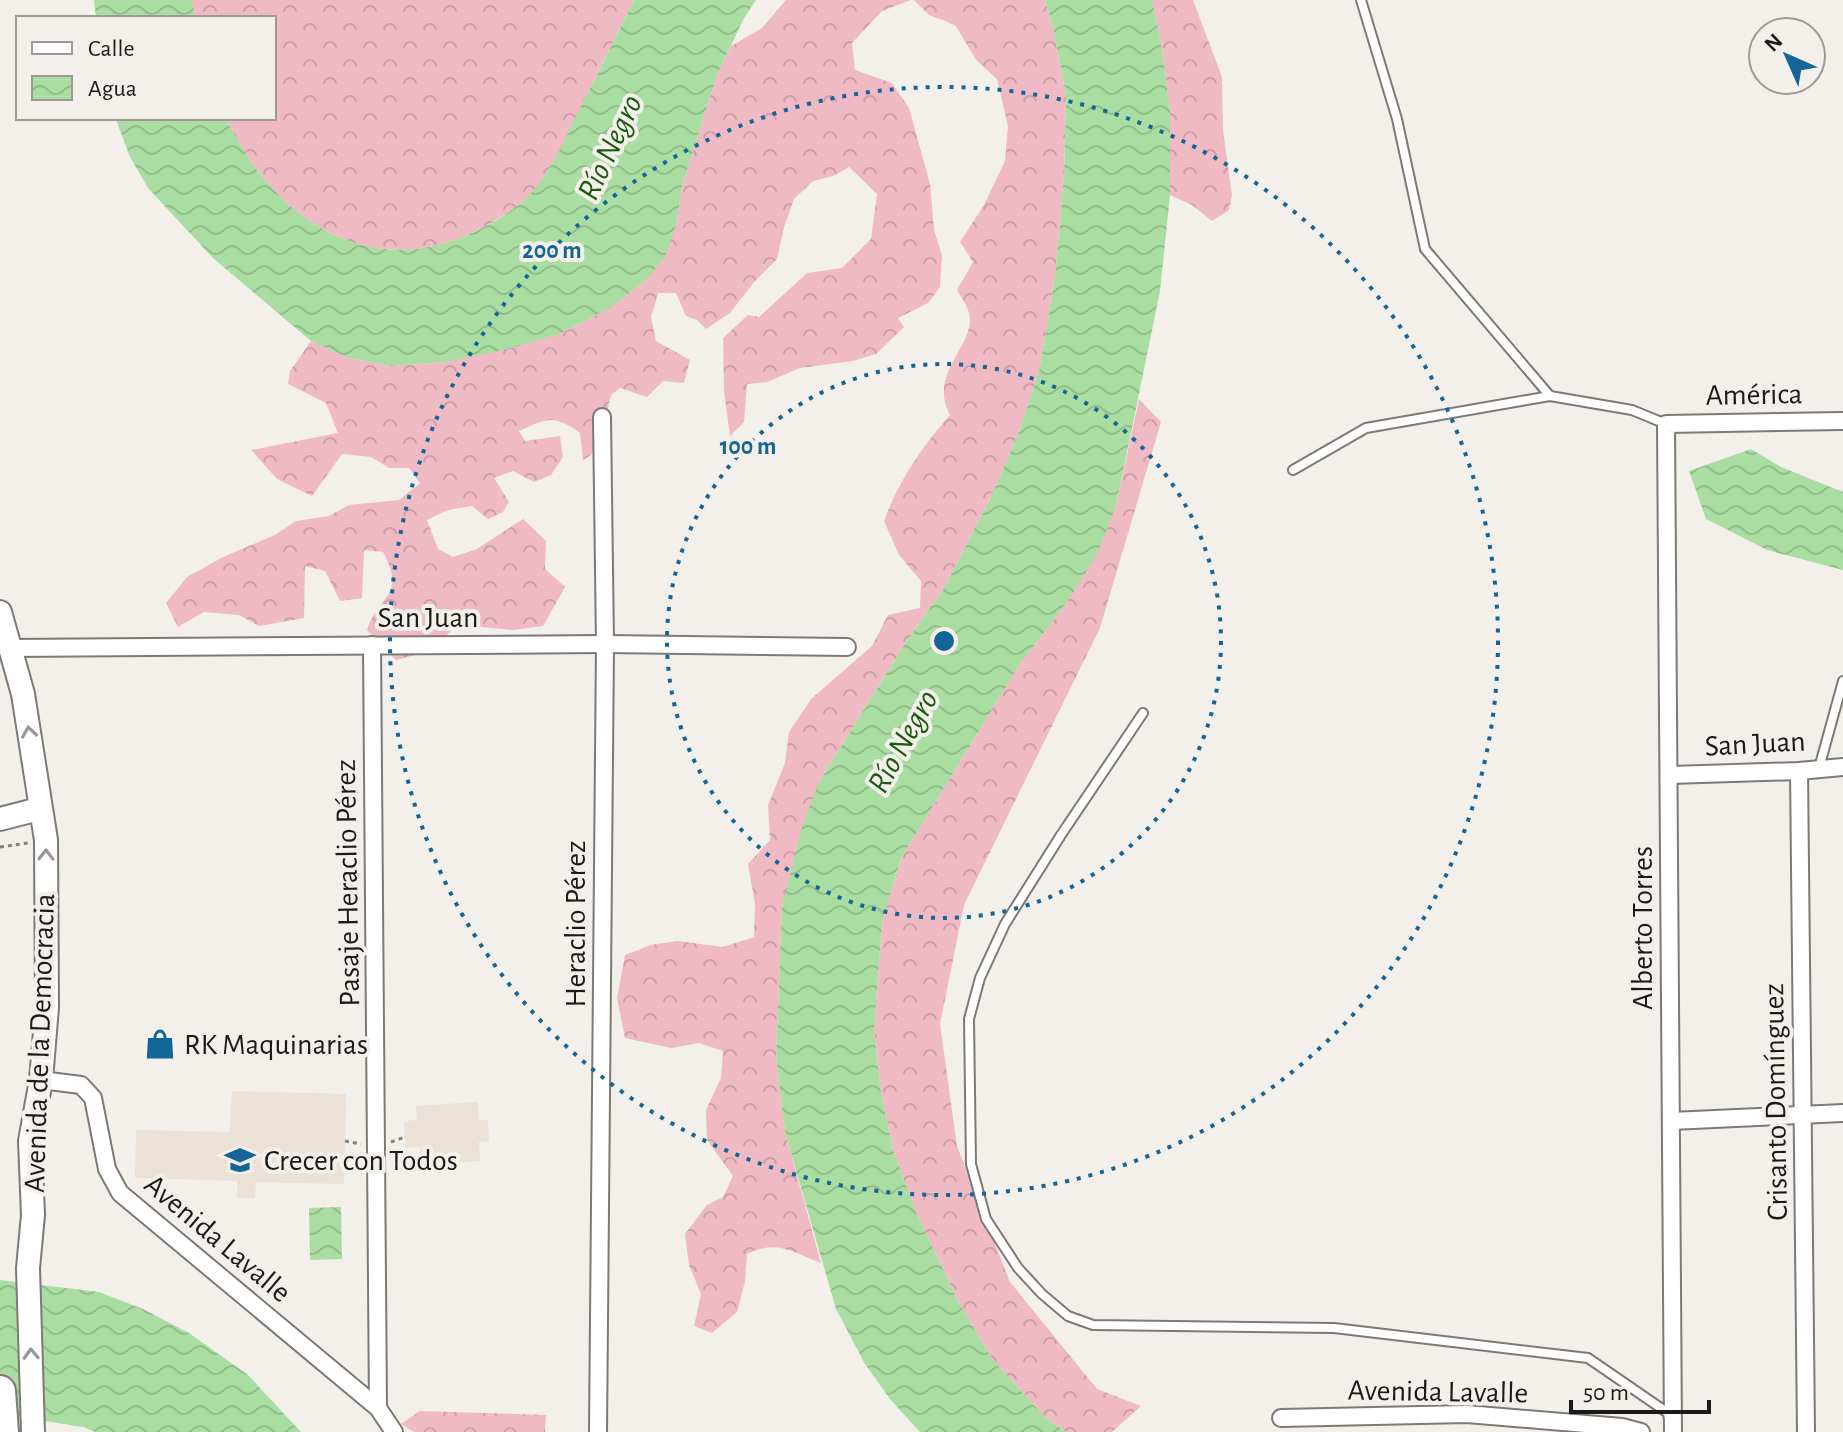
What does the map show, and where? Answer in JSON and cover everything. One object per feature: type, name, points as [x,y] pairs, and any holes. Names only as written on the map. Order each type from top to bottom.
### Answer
[{"type":"highway","points":[[0,1391],[3,1432]]},
{"type":"street","name":"Heraclio Pérez","points":[[598,1432],[605,644],[602,417]]},
{"type":"street","name":"América","points":[[1666,424],[1843,421]]},
{"type":"street","name":"Alberto Torres","points":[[1666,424],[1672,1432]]},
{"type":"street","name":"Avenida de la Democracia","points":[[0,612],[23,694],[46,840],[47,1007],[41,1080],[30,1141],[33,1215],[28,1268],[33,1432]]},
{"type":"street","name":"San Juan","points":[[9,648],[605,644],[847,647]]},
{"type":"street","name":"Pasaje Heraclio Pérez","points":[[372,645],[378,1408]]},
{"type":"street","name":"San Juan","points":[[1670,775],[1843,767]]},
{"type":"street","name":"Crisanto Domínguez","points":[[1799,771],[1806,1432]]},
{"type":"street","points":[[0,819],[39,809]]},
{"type":"street","name":"Avenida Lavalle","points":[[41,1080],[81,1085],[93,1098],[107,1169],[120,1193],[378,1408],[394,1432]]},
{"type":"street","points":[[1671,1121],[1843,1113]]},
{"type":"street","name":"Avenida Lavalle","points":[[1281,1418],[1467,1414],[1622,1427],[1641,1432]]},
{"type":"lane","points":[[1361,0],[1397,119],[1425,249],[1550,396]]},
{"type":"lane","points":[[1293,470],[1366,428],[1550,396],[1632,410],[1666,424]]},
{"type":"lane","points":[[1819,768],[1843,681]]},
{"type":"lane","points":[[1143,713],[1005,924],[980,978],[969,1019],[971,1164],[986,1219],[1018,1268],[1068,1316],[1093,1325],[1334,1328],[1588,1358],[1668,1413],[1672,1432]]},
{"type":"path","points":[[0,847],[35,842]]},
{"type":"shaded area","name":"Crecer con Todos","points":[[232,1091],[346,1094],[344,1184],[256,1182],[255,1198],[237,1198],[237,1181],[135,1178],[136,1130],[230,1132]]},
{"type":"shaded area","name":"Crecer con Todos","points":[[478,1102],[479,1120],[488,1120],[489,1141],[479,1142],[480,1161],[421,1165],[420,1147],[405,1148],[404,1121],[417,1120],[416,1106]]},
{"type":"green space","points":[[192,0],[634,0],[558,153],[528,197],[502,216],[465,236],[426,247],[390,249],[355,243],[323,229],[293,208],[267,182],[227,120],[276,120],[276,16],[195,16]]},
{"type":"green space","points":[[786,0],[911,0],[882,11],[852,43],[855,70],[892,83],[909,108],[930,184],[934,230],[942,255],[940,287],[928,303],[898,318],[904,327],[876,354],[853,361],[800,368],[767,382],[747,384],[744,422],[730,436],[724,391],[723,338],[748,315],[759,317],[807,273],[842,268],[871,239],[877,194],[849,167],[833,176],[813,181],[794,199],[777,259],[730,313],[706,329],[697,320],[686,316],[676,293],[658,293],[651,317],[656,341],[690,360],[684,383],[663,381],[647,397],[620,388],[611,395],[598,451],[583,460],[580,433],[563,423],[544,421],[519,431],[525,441],[560,436],[563,457],[551,475],[534,482],[513,471],[494,478],[509,502],[503,512],[488,519],[472,506],[447,510],[427,520],[438,549],[453,557],[477,549],[523,519],[546,541],[545,569],[565,587],[543,626],[513,630],[471,626],[454,628],[430,651],[396,660],[367,630],[392,587],[390,567],[383,552],[364,550],[362,598],[340,601],[325,571],[305,566],[304,618],[259,626],[239,615],[204,612],[178,627],[166,603],[187,577],[223,557],[275,535],[296,521],[329,516],[349,505],[399,500],[420,483],[409,468],[389,468],[371,457],[342,454],[312,496],[277,479],[251,450],[338,433],[326,403],[288,384],[290,371],[311,341],[348,358],[390,366],[446,362],[559,334],[610,308],[646,280],[676,225],[683,183],[717,75],[731,46],[762,28]]},
{"type":"green space","points":[[914,0],[1045,0],[1066,95],[1064,176],[1055,277],[1039,371],[1019,432],[991,497],[944,588],[906,642],[820,780],[782,907],[776,1057],[785,1132],[821,1263],[776,1247],[747,1254],[745,1281],[737,1312],[712,1333],[694,1326],[701,1294],[689,1265],[685,1234],[707,1205],[723,1197],[733,1176],[707,1140],[706,1110],[721,1078],[723,1051],[699,1043],[671,1048],[625,1038],[617,998],[625,955],[651,945],[677,941],[723,947],[754,937],[755,904],[748,864],[770,840],[768,805],[785,763],[789,732],[811,699],[872,646],[888,615],[920,608],[921,581],[899,555],[884,521],[912,465],[950,415],[944,386],[970,325],[968,310],[957,290],[973,262],[960,242],[984,205],[1005,161],[1008,126],[997,79],[977,61],[955,25],[929,15]]},
{"type":"green space","points":[[1152,0],[1193,0],[1222,77],[1223,131],[1232,195],[1229,210],[1212,221],[1192,205],[1170,195],[1170,110]]},
{"type":"green space","points":[[1139,399],[1161,422],[1100,628],[964,905],[940,1024],[957,1146],[1010,1282],[1097,1389],[1141,1406],[1112,1432],[1066,1432],[1046,1418],[993,1360],[960,1305],[916,1212],[893,1150],[881,1093],[874,1031],[882,923],[901,858],[1020,664],[1068,601],[1116,506]]},
{"type":"green space","points":[[420,1411],[546,1415],[545,1432],[414,1432],[401,1424]]},
{"type":"water","points":[[94,0],[192,0],[195,16],[96,16]]},
{"type":"water","name":"Río Negro","points":[[634,0],[756,0],[717,75],[683,183],[676,225],[665,257],[646,280],[610,308],[559,334],[446,362],[390,366],[348,358],[311,341],[213,258],[148,188],[130,157],[116,120],[227,120],[267,182],[293,208],[323,229],[355,243],[390,249],[426,247],[484,227],[528,197],[556,156]]},
{"type":"water","name":"Río Negro","points":[[1045,0],[1152,0],[1170,110],[1170,195],[1160,291],[1116,506],[1097,554],[1068,601],[1020,664],[901,858],[882,923],[874,1031],[881,1093],[893,1150],[916,1212],[960,1305],[993,1360],[1046,1418],[1066,1432],[920,1432],[890,1399],[865,1364],[836,1309],[785,1132],[776,1057],[782,907],[803,823],[820,780],[906,642],[944,588],[991,497],[1019,432],[1039,371],[1055,277],[1064,176],[1066,95]]},
{"type":"water","points":[[1751,449],[1781,467],[1843,492],[1843,570],[1767,550],[1706,519],[1689,471]]},
{"type":"water","points":[[341,1207],[342,1259],[310,1260],[309,1208]]},
{"type":"water","points":[[0,1280],[99,1292],[143,1309],[189,1333],[248,1375],[301,1432],[95,1432],[83,1427],[0,1414]]},
{"type":"place","name":"RK Maquinarias","points":[[160,1044]]},
{"type":"place","name":"Crecer con Todos","points":[[240,1160]]}]
